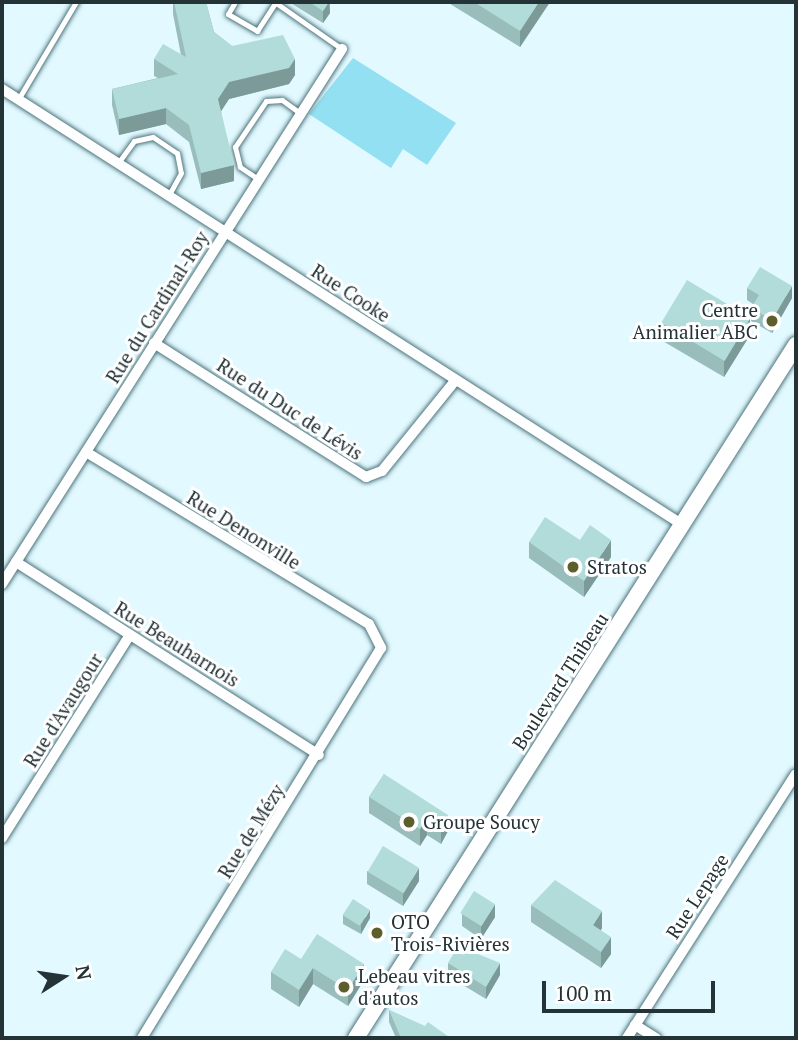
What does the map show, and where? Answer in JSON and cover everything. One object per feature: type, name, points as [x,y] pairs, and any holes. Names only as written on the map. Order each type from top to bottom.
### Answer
[{"type":"main road","name":"Boulevard Thibeau","points":[[356,1038],[796,345]]},
{"type":"street","name":"Rue du Cardinal-Roy","points":[[2,584],[342,49]]},
{"type":"street","name":"Rue Cooke","points":[[2,89],[683,525]]},
{"type":"street","name":"Rue du Duc de Lévis","points":[[154,344],[366,477],[382,471],[455,381]]},
{"type":"street","name":"Rue Denonville","points":[[86,452],[359,617],[380,640]]},
{"type":"street","name":"Rue Beauharnois","points":[[16,562],[319,755]]},
{"type":"street","name":"Rue d'Avaugour","points":[[2,838],[131,635]]},
{"type":"street","name":"Rue de Mézy","points":[[142,1038],[377,663],[380,640]]},
{"type":"street","name":"Rue Lepage","points":[[627,1038],[796,774]]},
{"type":"street","points":[[635,1025],[656,1038]]},
{"type":"lane","points":[[18,99],[76,2]]},
{"type":"lane","points":[[235,2],[228,14],[257,31],[276,2],[342,49]]},
{"type":"lane","points":[[259,179],[240,167],[235,148],[267,101],[282,100],[301,114]]},
{"type":"lane","points":[[118,163],[134,141],[153,137],[177,153],[181,173],[169,195]]},
{"type":"shaded area","points":[[353,58],[456,123],[427,165],[403,149],[391,168],[309,114]]},
{"type":"building","points":[[174,2],[206,2],[214,32],[232,46],[283,35],[295,59],[289,68],[229,82],[218,99],[234,165],[201,173],[189,125],[166,108],[119,119],[112,89],[178,74],[154,59],[163,44],[186,57]]},
{"type":"building","points":[[309,2],[329,2],[323,11]]},
{"type":"building","points":[[474,2],[539,2],[520,31]]},
{"type":"building","points":[[760,267],[792,286],[772,320],[751,308],[759,295],[747,288]]},
{"type":"building","points":[[687,280],[750,318],[725,361],[661,323]]},
{"type":"building","points":[[545,517],[580,540],[590,525],[611,540],[584,581],[529,542]]},
{"type":"building","points":[[384,774],[448,815],[441,827],[427,818],[420,829],[369,797]]},
{"type":"building","points":[[383,846],[419,868],[404,893],[368,872]]},
{"type":"building","points":[[555,880],[602,911],[593,925],[611,937],[601,952],[531,905]]},
{"type":"building","points":[[474,891],[495,904],[481,926],[460,913]]},
{"type":"building","points":[[353,899],[370,910],[359,926],[343,915]]},
{"type":"building","points":[[317,934],[364,964],[348,990],[313,968],[299,990],[271,972],[285,949],[301,959]]},
{"type":"building","points":[[458,946],[500,963],[486,987],[448,963]]},
{"type":"building","points":[[389,1010],[425,1026],[428,1022],[449,1037],[401,1038]]},
{"type":"place","name":"Centre Animalier ABC","points":[[772,321]]},
{"type":"place","name":"Stratos","points":[[573,567]]},
{"type":"place","name":"Groupe Soucy","points":[[409,822]]},
{"type":"place","name":"OTO Trois-Rivières","points":[[377,933]]},
{"type":"place","name":"Lebeau vitres d'autos","points":[[344,987]]}]
